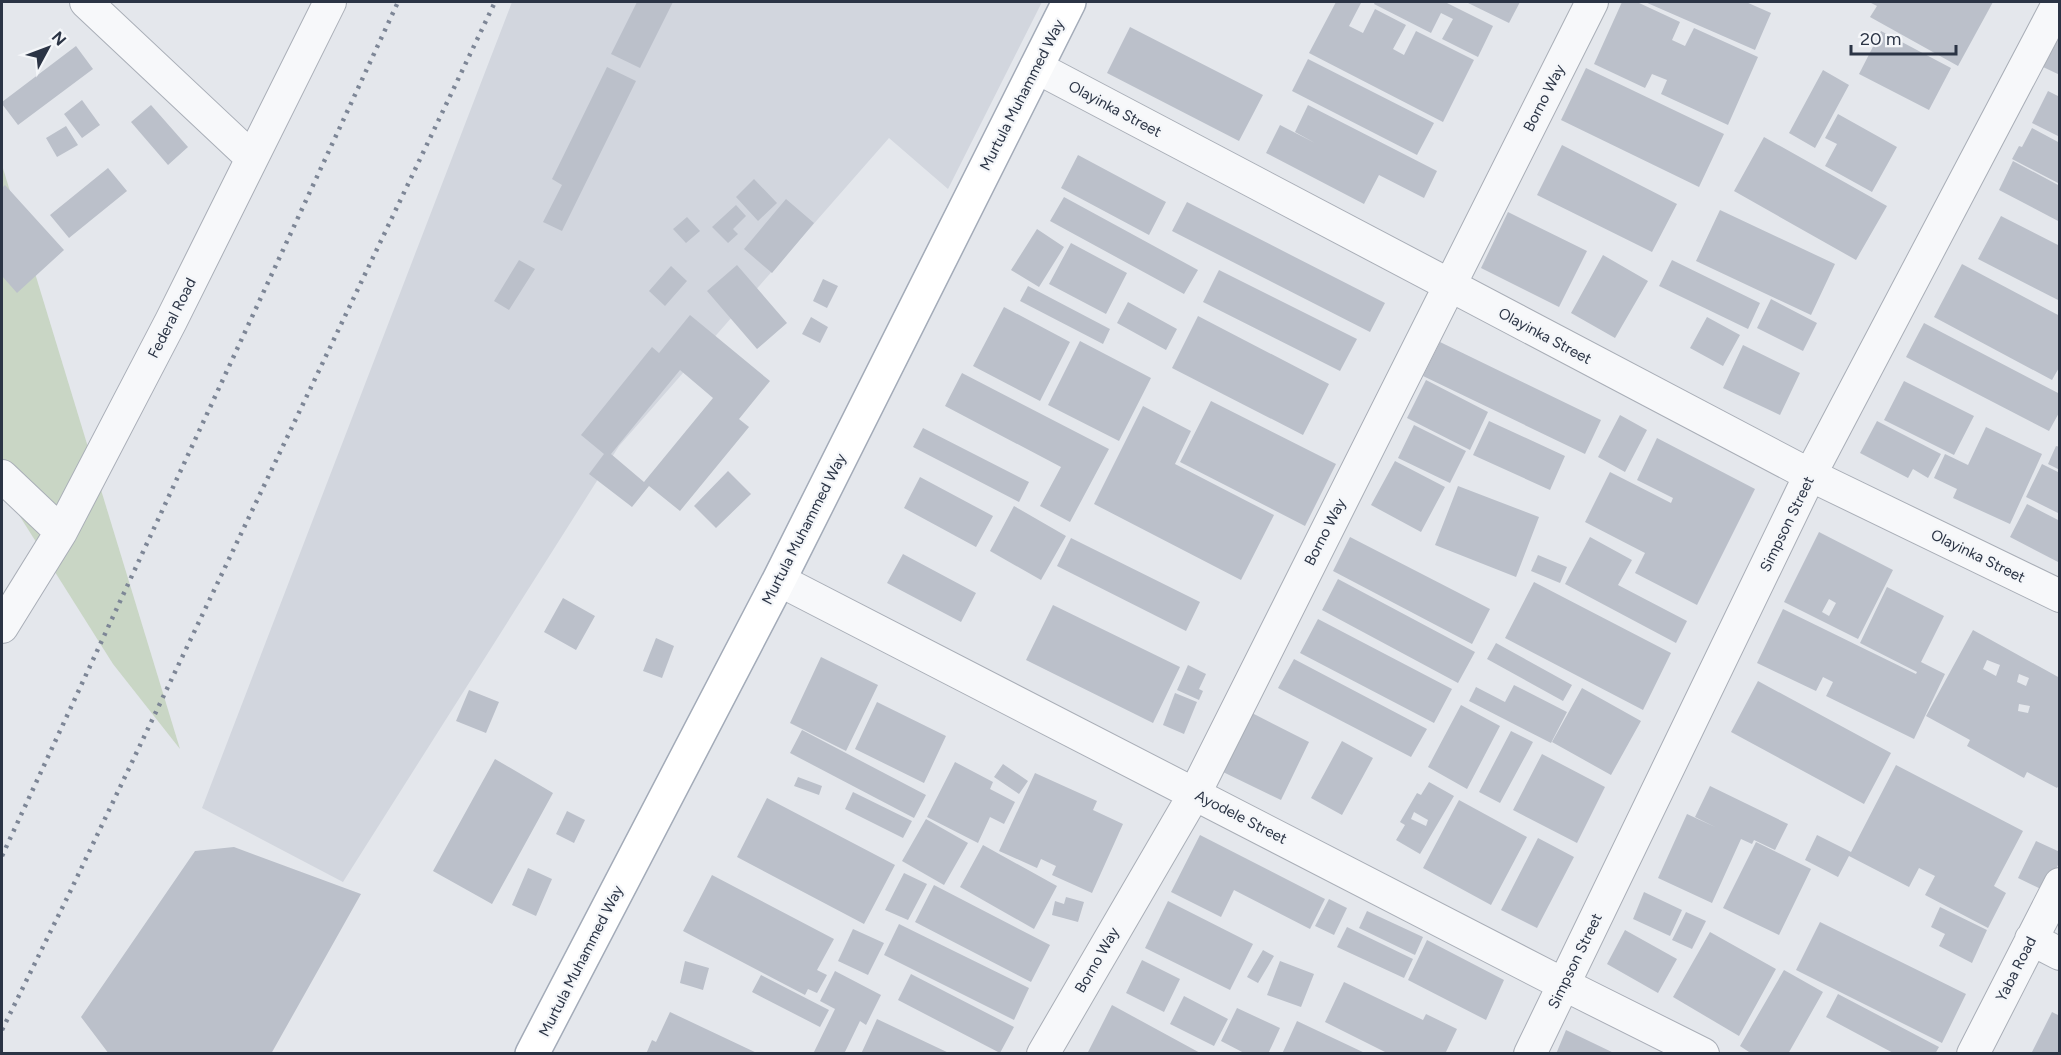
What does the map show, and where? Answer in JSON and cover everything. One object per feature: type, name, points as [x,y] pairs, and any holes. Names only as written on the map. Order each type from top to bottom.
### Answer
[{"type":"main road","name":"Murtula Muhammed Way","points":[[532,1053],[779,580],[1069,2]]},
{"type":"street","points":[[86,2],[252,158]]},
{"type":"street","name":"Federal Road","points":[[2,627],[61,532],[171,321],[330,2]]},
{"type":"street","name":"Borno Way","points":[[1043,1053],[1195,793],[1592,2]]},
{"type":"street","name":"Simpson Street","points":[[1530,1053],[1810,475],[2059,2]]},
{"type":"street","name":"Olayinka Street","points":[[1035,67],[1810,475],[2060,596]]},
{"type":"street","points":[[2,476],[61,532]]},
{"type":"street","name":"Ayodele Street","points":[[779,580],[1563,984],[1703,1053]]},
{"type":"street","name":"Yaba Road","points":[[1973,1053],[2060,884]]},
{"type":"street","points":[[2031,939],[2060,954]]},
{"type":"shaded area","points":[[512,2],[1042,2],[948,189],[889,138],[619,446],[343,882],[202,808]]},
{"type":"green space","points":[[2,165],[180,749],[113,664],[2,488]]},
{"type":"building","points":[[637,2],[673,2],[640,68],[611,54]]},
{"type":"building","points":[[1336,2],[1361,3],[1349,26],[1363,33],[1375,9],[1406,25],[1393,49],[1404,55],[1416,31],[1474,60],[1443,122],[1309,53]]},
{"type":"building","points":[[1375,2],[1445,2],[1493,26],[1478,57],[1442,39],[1453,19],[1441,13],[1431,33],[1374,4]]},
{"type":"building","points":[[1466,2],[1520,2],[1509,23]]},
{"type":"building","points":[[1622,2],[1637,2],[1680,22],[1672,40],[1685,46],[1694,28],[1758,57],[1728,125],[1661,94],[1667,80],[1652,74],[1645,88],[1594,64]]},
{"type":"building","points":[[1645,2],[1746,2],[1771,13],[1755,50]]},
{"type":"building","points":[[1869,2],[1993,2],[1958,66],[1870,17],[1877,6]]},
{"type":"building","points":[[1130,27],[1263,95],[1239,141],[1107,73]]},
{"type":"building","points":[[1881,31],[1951,68],[1929,110],[1859,74]]},
{"type":"building","points":[[2060,36],[2060,75],[2043,67]]},
{"type":"building","points":[[76,46],[93,69],[18,125],[2,102]]},
{"type":"building","points":[[1308,59],[1434,123],[1417,155],[1292,91]]},
{"type":"building","points":[[607,67],[636,81],[562,231],[543,222],[562,185],[552,179]]},
{"type":"building","points":[[1586,68],[1724,134],[1699,187],[1561,120]]},
{"type":"building","points":[[1823,70],[1849,85],[1815,148],[1789,133]]},
{"type":"building","points":[[2048,91],[2060,97],[2060,137],[2032,123]]},
{"type":"building","points":[[82,100],[100,125],[82,138],[64,114]]},
{"type":"building","points":[[151,105],[188,147],[168,165],[131,122]]},
{"type":"building","points":[[1308,105],[1437,171],[1424,198],[1379,175],[1364,204],[1266,153],[1280,125],[1315,143],[1295,132]]},
{"type":"building","points":[[1838,114],[1897,147],[1872,192],[1825,166],[1837,144],[1825,138]]},
{"type":"building","points":[[66,126],[78,145],[57,157],[46,138]]},
{"type":"building","points":[[2032,128],[2060,143],[2060,184],[2012,159],[2019,146],[2022,147]]},
{"type":"building","points":[[1764,137],[1887,206],[1856,260],[1734,191]]},
{"type":"building","points":[[1562,145],[1677,204],[1652,252],[1537,195]]},
{"type":"building","points":[[1078,155],[1166,202],[1149,235],[1061,188]]},
{"type":"building","points":[[2013,161],[2060,186],[2060,222],[1999,190]]},
{"type":"building","points":[[108,168],[127,191],[69,238],[50,215]]},
{"type":"building","points":[[754,179],[777,203],[758,221],[736,197]]},
{"type":"building","points":[[5,185],[64,250],[17,293],[2,276],[2,188]]},
{"type":"building","points":[[1064,197],[1198,270],[1184,294],[1050,221]]},
{"type":"building","points":[[786,199],[814,223],[772,273],[744,249]]},
{"type":"building","points":[[1187,202],[1385,303],[1370,332],[1172,231]]},
{"type":"building","points":[[736,205],[746,216],[733,229],[738,234],[728,243],[712,227]]},
{"type":"building","points":[[1720,210],[1835,264],[1811,315],[1696,261]]},
{"type":"building","points":[[1508,212],[1587,251],[1559,307],[1481,268]]},
{"type":"building","points":[[2001,216],[2060,246],[2060,301],[1978,259]]},
{"type":"building","points":[[687,217],[700,231],[686,243],[673,229]]},
{"type":"building","points":[[1037,229],[1064,247],[1039,287],[1011,270]]},
{"type":"building","points":[[1071,243],[1127,273],[1106,314],[1049,284]]},
{"type":"building","points":[[1603,255],[1648,281],[1615,338],[1571,313]]},
{"type":"building","points":[[519,260],[535,269],[509,310],[494,301]]},
{"type":"building","points":[[1672,260],[1760,303],[1748,329],[1659,286]]},
{"type":"building","points":[[1962,264],[2060,316],[2060,366],[2052,380],[1934,317]]},
{"type":"building","points":[[737,265],[787,323],[757,349],[707,291]]},
{"type":"building","points":[[671,266],[687,281],[665,306],[649,291]]},
{"type":"building","points":[[1219,270],[1357,339],[1340,371],[1203,302]]},
{"type":"building","points":[[823,279],[838,286],[827,308],[813,301]]},
{"type":"building","points":[[1028,286],[1110,329],[1103,344],[1020,301]]},
{"type":"building","points":[[1771,299],[1817,323],[1803,351],[1757,328]]},
{"type":"building","points":[[1128,302],[1177,329],[1166,350],[1117,323]]},
{"type":"building","points":[[1004,307],[1070,342],[1040,401],[973,366]]},
{"type":"building","points":[[690,315],[770,381],[739,419],[749,427],[680,511],[649,486],[632,507],[589,474],[604,454],[581,435],[652,347],[659,353]],"holes":[[[680,370],[713,398],[644,482],[611,454]]]},
{"type":"building","points":[[1198,316],[1329,384],[1303,435],[1172,368]]},
{"type":"building","points":[[811,317],[828,327],[820,343],[802,334]]},
{"type":"building","points":[[1707,317],[1740,335],[1723,366],[1690,348]]},
{"type":"building","points":[[1924,323],[2060,394],[2060,411],[2049,431],[1906,357]]},
{"type":"building","points":[[1080,341],[1151,378],[1119,441],[1048,405]]},
{"type":"building","points":[[1440,342],[1601,420],[1585,454],[1423,376]]},
{"type":"building","points":[[1743,345],[1800,373],[1780,415],[1723,388]]},
{"type":"building","points":[[962,373],[1109,449],[1070,522],[1040,506],[1061,467],[945,406]]},
{"type":"building","points":[[1426,380],[1488,412],[1470,450],[1407,418]]},
{"type":"building","points":[[1904,381],[1974,416],[1954,455],[1884,420]]},
{"type":"building","points":[[1211,401],[1336,464],[1305,526],[1180,462]]},
{"type":"building","points":[[1143,406],[1191,431],[1175,464],[1274,515],[1241,580],[1094,504]]},
{"type":"building","points":[[1620,415],[1647,430],[1625,472],[1598,457]]},
{"type":"building","points":[[1489,421],[1565,456],[1550,490],[1473,455]]},
{"type":"building","points":[[1877,421],[1941,454],[1928,478],[1913,469],[1908,478],[1860,453]]},
{"type":"building","points":[[1414,425],[1466,451],[1450,483],[1398,458]]},
{"type":"building","points":[[1986,427],[2042,454],[2010,524],[1953,498],[1957,489],[1934,478],[1945,454],[1968,465]]},
{"type":"building","points":[[923,428],[1029,482],[1019,502],[913,447]]},
{"type":"building","points":[[1657,438],[1755,489],[1697,605],[1635,573],[1645,553],[1585,522],[1610,472],[1671,503],[1673,498],[1637,480]]},
{"type":"building","points":[[2056,446],[2060,447],[2060,470],[2048,464]]},
{"type":"building","points":[[1395,461],[1445,487],[1421,532],[1371,505]]},
{"type":"building","points":[[2042,464],[2060,473],[2060,514],[2026,497]]},
{"type":"building","points":[[728,471],[751,494],[716,528],[694,506]]},
{"type":"building","points":[[920,477],[993,516],[976,547],[904,508]]},
{"type":"building","points":[[1458,486],[1539,517],[1516,577],[1435,545]]},
{"type":"building","points":[[2027,504],[2060,521],[2060,563],[2010,537]]},
{"type":"building","points":[[1014,506],[1066,536],[1041,580],[990,551]]},
{"type":"building","points":[[1819,532],[1893,570],[1858,639],[1784,602]],"holes":[[[1829,599],[1836,603],[1829,616],[1822,612]]]},
{"type":"building","points":[[1350,537],[1490,609],[1472,644],[1333,571]]},
{"type":"building","points":[[1590,537],[1632,560],[1618,585],[1687,621],[1676,643],[1565,584]]},
{"type":"building","points":[[1071,538],[1200,602],[1186,631],[1057,566]]},
{"type":"building","points":[[903,554],[976,593],[961,622],[887,583]]},
{"type":"building","points":[[1538,555],[1567,567],[1560,583],[1531,571]]},
{"type":"building","points":[[1338,579],[1475,652],[1458,683],[1322,610]]},
{"type":"building","points":[[1534,582],[1671,653],[1643,710],[1505,638]]},
{"type":"building","points":[[1887,587],[1944,616],[1921,662],[1945,674],[1914,739],[1826,696],[1833,682],[1823,677],[1816,691],[1757,663],[1783,609],[1916,674],[1917,672],[1860,643]]},
{"type":"building","points":[[563,598],[595,616],[576,650],[544,632]]},
{"type":"building","points":[[1053,605],[1180,667],[1153,723],[1026,660]]},
{"type":"building","points":[[1318,619],[1452,689],[1434,723],[1300,653]]},
{"type":"building","points":[[1973,630],[2060,678],[2060,784],[2057,788],[2027,772],[2024,778],[1967,746],[1970,740],[1926,716]],"holes":[[[1987,660],[2000,665],[1996,676],[1983,669]],[[2019,674],[2029,678],[2026,686],[2017,682]],[[2019,704],[2030,706],[2028,713],[2018,711]]]},
{"type":"building","points":[[656,638],[674,646],[662,678],[643,671]]},
{"type":"building","points":[[1496,643],[1572,685],[1563,701],[1487,659]]},
{"type":"building","points":[[821,657],[878,685],[846,751],[790,723]]},
{"type":"building","points":[[1294,659],[1427,729],[1411,757],[1278,688]]},
{"type":"building","points":[[1188,665],[1206,674],[1199,689],[1203,691],[1199,700],[1177,690]]},
{"type":"building","points":[[1758,681],[1891,753],[1864,804],[1731,732]]},
{"type":"building","points":[[1514,685],[1567,712],[1551,743],[1469,701],[1476,687],[1505,702]]},
{"type":"building","points":[[1582,688],[1641,721],[1611,775],[1552,742]]},
{"type":"building","points":[[469,690],[499,702],[486,733],[456,721]]},
{"type":"building","points":[[1175,693],[1197,702],[1184,734],[1163,725]]},
{"type":"building","points":[[877,702],[946,736],[924,783],[855,749]]},
{"type":"building","points":[[1461,705],[1500,726],[1467,789],[1428,767]]},
{"type":"building","points":[[1252,713],[1309,742],[1281,800],[1223,772]]},
{"type":"building","points":[[802,730],[926,795],[914,818],[790,753]]},
{"type":"building","points":[[1511,731],[1533,742],[1500,803],[1479,792]]},
{"type":"building","points":[[1342,741],[1373,758],[1342,815],[1311,798]]},
{"type":"building","points":[[1542,754],[1605,787],[1577,843],[1513,810]]},
{"type":"building","points":[[495,759],[553,793],[492,904],[433,871]]},
{"type":"building","points":[[955,762],[993,782],[990,789],[1015,802],[1004,824],[990,817],[978,843],[927,817]]},
{"type":"building","points":[[1003,764],[1028,781],[1019,794],[994,777]]},
{"type":"building","points":[[1896,765],[2023,831],[1994,886],[2006,893],[1988,928],[1925,895],[1935,876],[1919,868],[1909,887],[1849,856],[1838,877],[1805,860],[1817,835],[1851,852]]},
{"type":"building","points":[[1035,773],[1097,801],[1093,810],[1123,824],[1092,893],[1052,875],[1056,866],[1041,859],[1037,868],[999,851]]},
{"type":"building","points":[[798,777],[822,786],[819,795],[794,786]]},
{"type":"building","points":[[1429,782],[1454,796],[1420,854],[1396,840],[1405,825],[1400,822],[1417,793],[1421,795]],"holes":[[[1414,812],[1428,820],[1426,826],[1411,819]]]},
{"type":"building","points":[[1710,786],[1788,824],[1775,850],[1754,840],[1752,844],[1741,839],[1712,903],[1658,878],[1687,814],[1715,827],[1695,817]]},
{"type":"building","points":[[853,792],[912,821],[903,838],[845,809]]},
{"type":"building","points":[[767,798],[895,865],[864,924],[737,857]]},
{"type":"building","points":[[1459,800],[1527,837],[1491,905],[1423,868]]},
{"type":"building","points":[[567,811],[585,820],[574,843],[556,834]]},
{"type":"building","points":[[926,819],[968,843],[944,885],[902,861]]},
{"type":"building","points":[[1200,835],[1325,899],[1310,929],[1234,890],[1221,917],[1171,892]]},
{"type":"building","points":[[1538,838],[1574,857],[1537,928],[1501,910]]},
{"type":"building","points":[[2036,841],[2060,852],[2060,861],[2045,891],[2018,878]]},
{"type":"building","points":[[1756,842],[1811,869],[1779,935],[1723,908]]},
{"type":"building","points":[[983,845],[1057,886],[1034,929],[960,887]]},
{"type":"building","points":[[234,847],[361,894],[271,1054],[109,1054],[81,1017],[195,851]]},
{"type":"building","points":[[528,868],[552,879],[536,916],[512,905]]},
{"type":"building","points":[[904,873],[927,884],[908,920],[885,910]]},
{"type":"building","points":[[712,875],[834,939],[817,970],[827,975],[817,993],[808,989],[805,995],[683,931]]},
{"type":"building","points":[[934,885],[1050,945],[1031,982],[915,922]]},
{"type":"building","points":[[1644,892],[1682,910],[1670,936],[1633,919]]},
{"type":"building","points":[[1066,897],[1084,902],[1078,922],[1052,915],[1055,901],[1064,904]]},
{"type":"building","points":[[1329,899],[1347,908],[1334,935],[1315,926]]},
{"type":"building","points":[[1168,901],[1253,944],[1230,990],[1145,948]]},
{"type":"building","points":[[1940,907],[1987,930],[1972,963],[1939,946],[1945,934],[1931,927]]},
{"type":"building","points":[[1367,911],[1423,937],[1415,955],[1359,928]]},
{"type":"building","points":[[1686,912],[1706,921],[1692,949],[1672,940]]},
{"type":"building","points":[[1820,922],[1966,994],[1942,1043],[1796,970]]},
{"type":"building","points":[[899,924],[1029,988],[1014,1020],[884,955]]},
{"type":"building","points":[[1347,927],[1413,959],[1404,978],[1337,947]]},
{"type":"building","points":[[853,929],[884,943],[868,975],[838,961]]},
{"type":"building","points":[[1625,930],[1677,959],[1658,993],[1607,964]]},
{"type":"building","points":[[1710,932],[1776,969],[1739,1036],[1673,997]]},
{"type":"building","points":[[1427,940],[1504,980],[1486,1020],[1408,980]]},
{"type":"building","points":[[1263,950],[1274,956],[1258,983],[1247,977]]},
{"type":"building","points":[[1142,960],[1180,979],[1164,1012],[1126,993]]},
{"type":"building","points":[[685,961],[709,968],[703,990],[680,983]]},
{"type":"building","points":[[1280,961],[1314,974],[1301,1007],[1267,995]]},
{"type":"building","points":[[1784,970],[1823,992],[1788,1054],[1752,1054],[1740,1046]]},
{"type":"building","points":[[835,971],[881,995],[866,1025],[860,1021],[844,1054],[813,1054],[835,1009],[820,1001]]},
{"type":"building","points":[[911,974],[1014,1027],[1000,1053],[898,1000]]},
{"type":"building","points":[[761,975],[829,1010],[820,1027],[752,992]]},
{"type":"building","points":[[1344,982],[1423,1020],[1426,1014],[1457,1029],[1445,1054],[1389,1054],[1325,1022]]},
{"type":"building","points":[[1838,994],[1939,1047],[1935,1054],[1895,1054],[1826,1017]]},
{"type":"building","points":[[1184,996],[1228,1019],[1214,1046],[1170,1024]]},
{"type":"building","points":[[1112,1005],[1202,1054],[1087,1054]]},
{"type":"building","points":[[1237,1008],[1280,1028],[1268,1054],[1246,1054],[1221,1041]]},
{"type":"building","points":[[670,1012],[759,1054],[646,1054],[652,1040],[656,1042]]},
{"type":"building","points":[[2052,1012],[2060,1016],[2060,1054],[2031,1054]]},
{"type":"building","points":[[877,1019],[951,1054],[861,1054]]},
{"type":"building","points":[[1297,1021],[1367,1054],[1282,1054]]},
{"type":"building","points":[[1566,1030],[1616,1054],[1556,1054]]},
{"type":"railway","points":[[2,856],[398,2]]},
{"type":"railway","points":[[2,1030],[495,2]]}]
